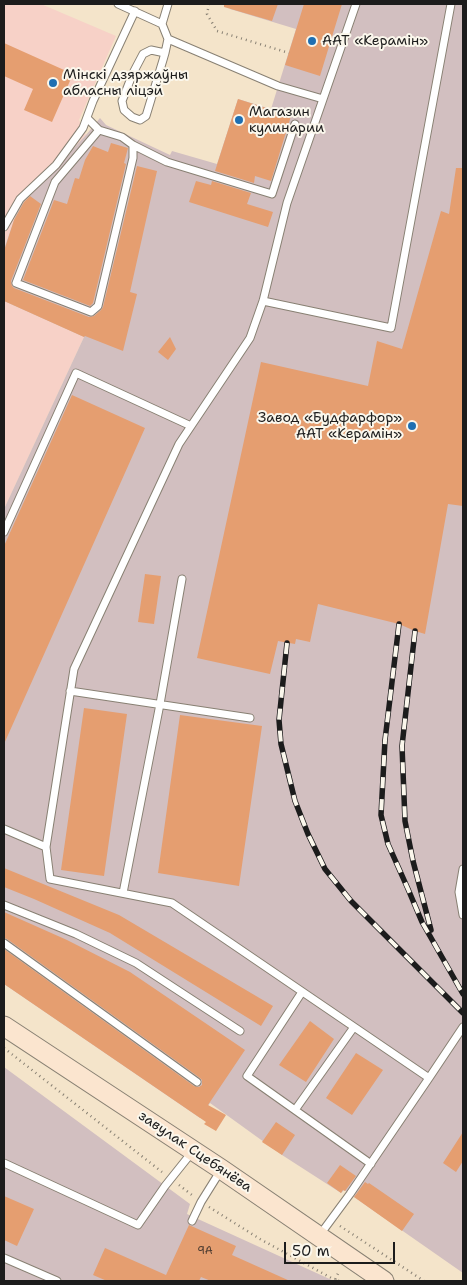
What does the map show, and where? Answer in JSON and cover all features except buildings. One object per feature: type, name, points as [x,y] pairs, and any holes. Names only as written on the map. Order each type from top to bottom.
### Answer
[{"type":"street","name":"завулак Сцебянёва","points":[[4,1026],[221,1169],[384,1281]]},
{"type":"lane","points":[[118,4],[162,24]]},
{"type":"lane","points":[[165,53],[151,50],[144,54],[133,73],[122,101],[124,110],[132,117],[140,120],[146,116],[165,53],[168,39],[162,24],[168,4]]},
{"type":"lane","points":[[356,4],[287,204],[263,302],[250,338],[179,444],[74,669],[46,847],[50,879],[172,903],[429,1078]]},
{"type":"lane","points":[[263,302],[391,328],[451,4]]},
{"type":"lane","points":[[4,227],[20,199],[56,165],[83,128],[93,101],[135,11]]},
{"type":"lane","points":[[168,39],[278,86],[323,99]]},
{"type":"lane","points":[[87,118],[99,130],[122,137],[133,145],[167,162],[272,194],[295,124]]},
{"type":"lane","points":[[99,130],[55,182],[16,283],[91,312],[98,306],[134,158],[133,145]]},
{"type":"lane","points":[[4,532],[76,373],[191,426]]},
{"type":"lane","points":[[123,893],[182,580]]},
{"type":"lane","points":[[70,691],[250,718]]},
{"type":"lane","points":[[4,829],[46,847]]},
{"type":"lane","points":[[463,869],[459,892],[463,915]]},
{"type":"lane","points":[[4,905],[76,934],[136,963],[240,1031]]},
{"type":"lane","points":[[4,943],[197,1082]]},
{"type":"lane","points":[[302,992],[247,1076],[370,1164]]},
{"type":"lane","points":[[295,1110],[354,1027]]},
{"type":"lane","points":[[319,1236],[463,1027]]},
{"type":"lane","points":[[4,1162],[138,1225],[193,1151]]},
{"type":"lane","points":[[192,1221],[221,1169]]},
{"type":"lane","points":[[4,1258],[57,1281]]},
{"type":"path","points":[[208,4],[207,14],[217,31],[288,53]]},
{"type":"path","points":[[330,1220],[424,1281]]},
{"type":"shaded area","points":[[4,4],[41,4],[116,36],[79,120],[86,135],[18,208],[4,249]]},
{"type":"shaded area","points":[[232,4],[463,4],[463,1273],[344,1190],[341,1193],[282,1155],[210,1103],[200,1118],[4,984],[4,509],[84,337],[4,301],[4,249],[18,208],[100,118],[106,125],[170,155],[172,151],[217,164],[238,99],[271,109],[296,29],[230,9]]},
{"type":"shaded area","points":[[4,301],[84,337],[4,509]]},
{"type":"shaded area","points":[[4,1067],[190,1204],[187,1214],[334,1281],[4,1281]]},
{"type":"railway","points":[[399,624],[385,740],[381,815],[388,844],[422,922],[463,994]]},
{"type":"railway","points":[[415,631],[402,746],[405,821],[431,930]]},
{"type":"railway","points":[[287,643],[279,720],[281,744],[295,801],[308,834],[325,869],[351,901],[463,1013]]},
{"type":"place","name":"ААТ «Керамін»","points":[[312,41]]},
{"type":"place","name":"Мінскі дзяржаўны абласны ліцэй","points":[[53,83]]},
{"type":"place","name":"Магазин кулинарии","points":[[239,120]]},
{"type":"place","name":"Завод «Будфарфор» ААТ «Керамін»","points":[[412,426]]}]
